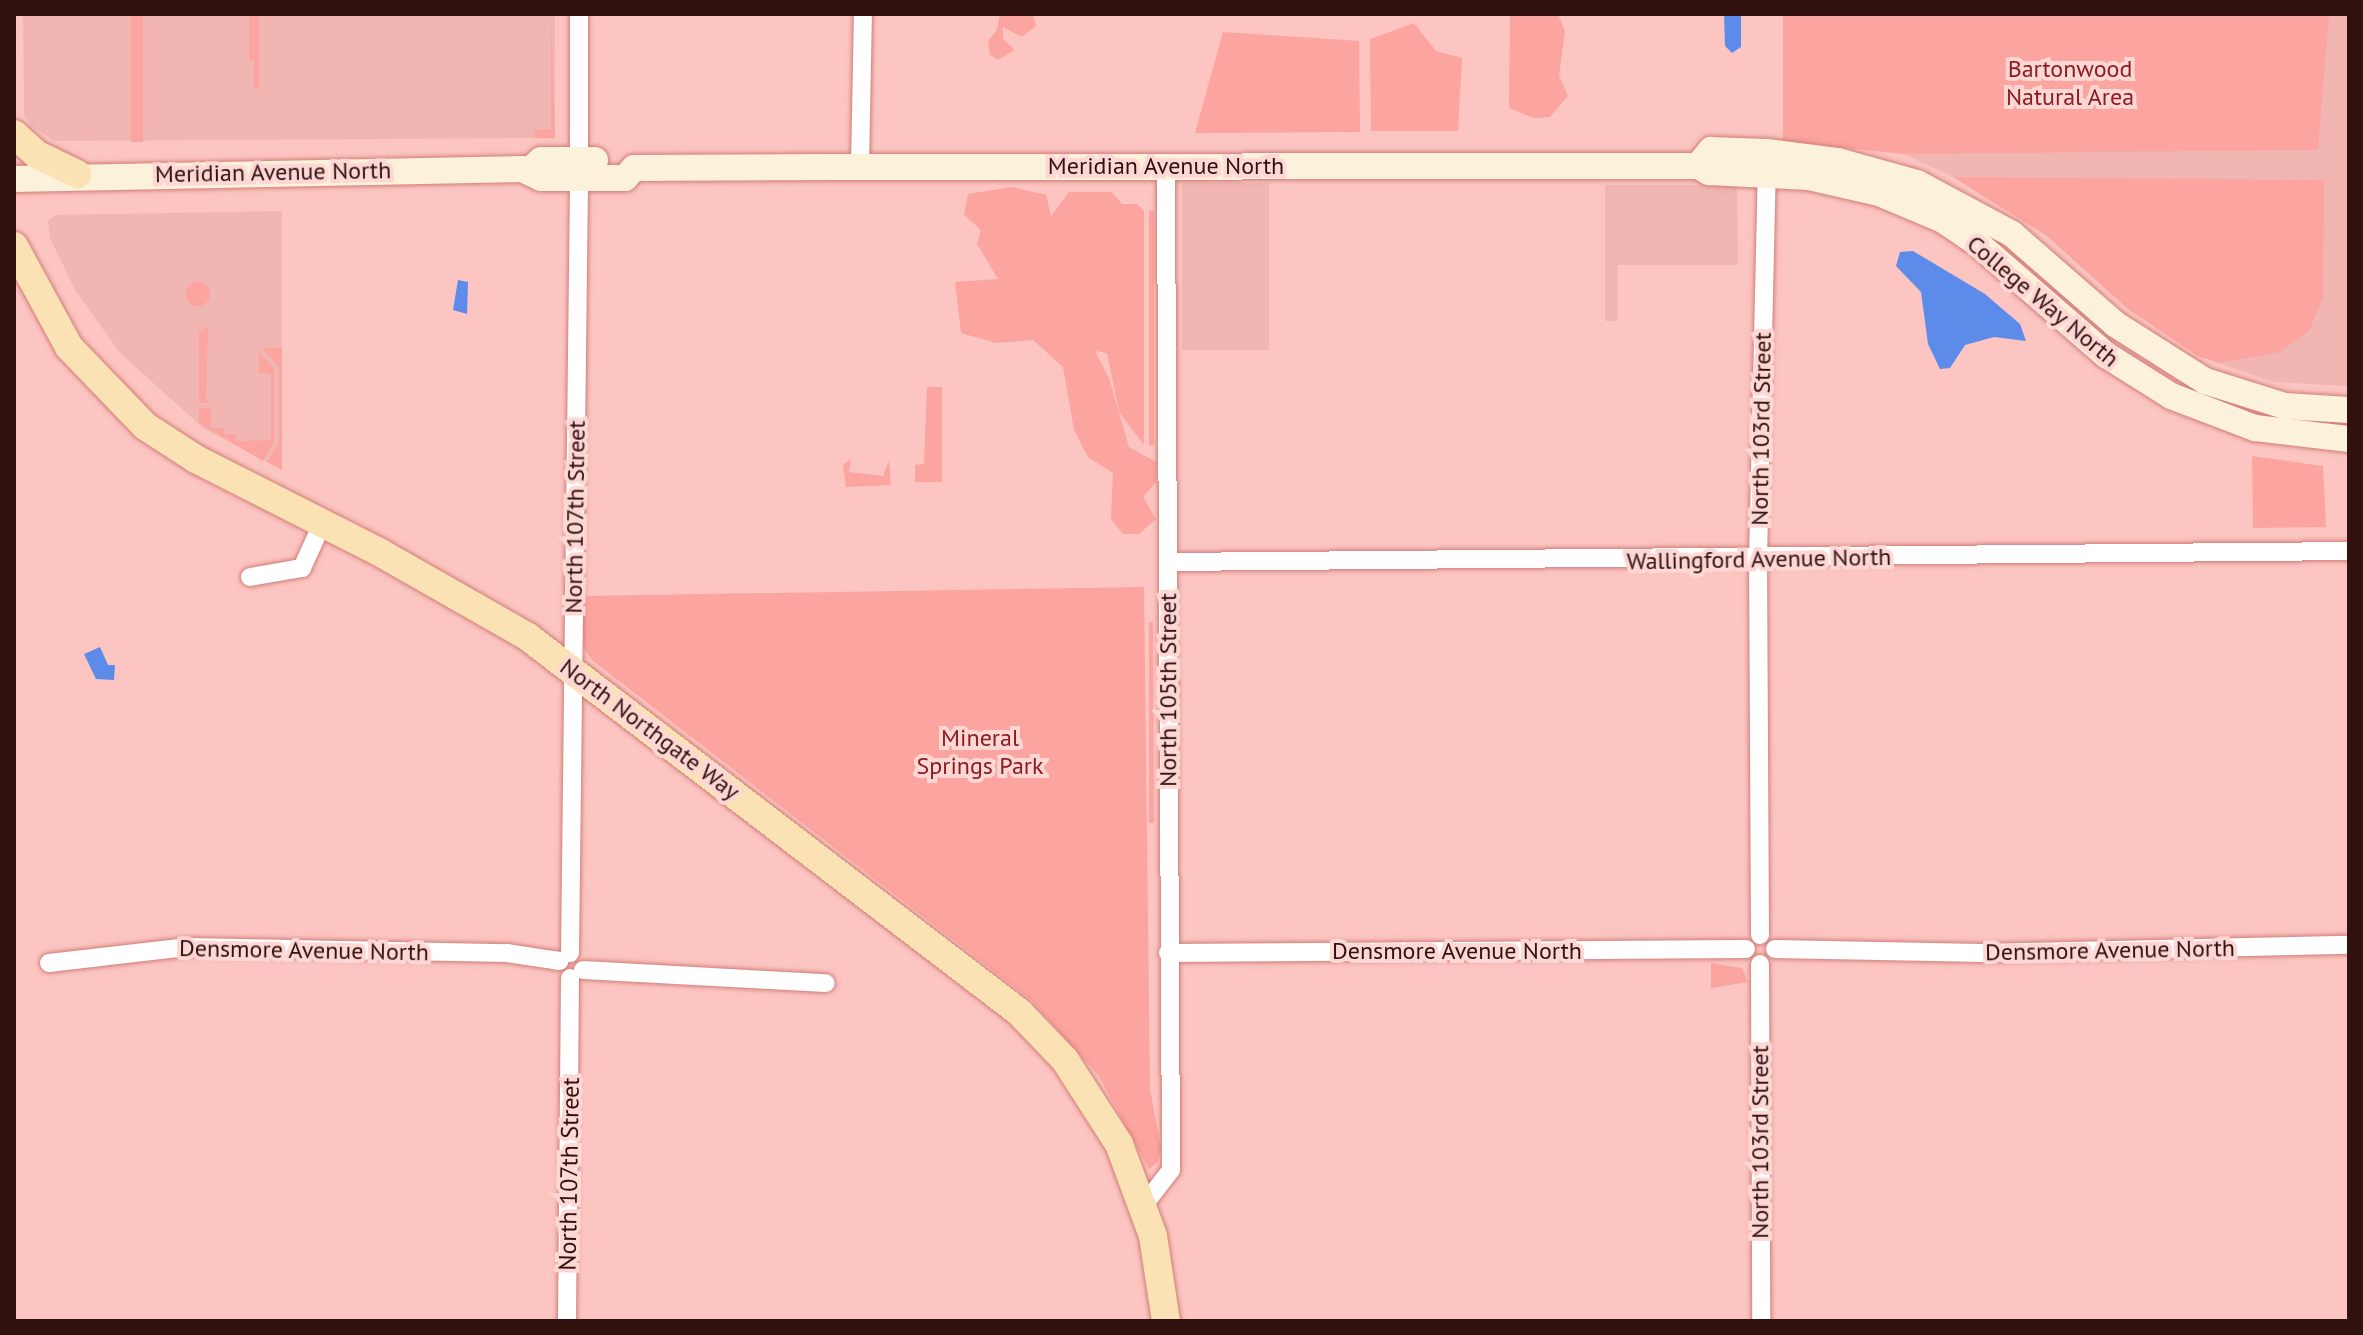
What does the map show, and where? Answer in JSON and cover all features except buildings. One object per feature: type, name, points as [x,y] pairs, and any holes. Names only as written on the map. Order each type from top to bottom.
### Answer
[{"type":"main road","points":[[14,134],[36,154],[77,174]]},
{"type":"main road","name":"North Northgate Way","points":[[14,246],[69,347],[128,412],[183,452],[323,522],[481,608],[572,669],[1019,1012],[1065,1060],[1097,1105],[1144,1205],[1161,1272],[1166,1321]]},
{"type":"street","name":"North 107th Street","points":[[565,957],[572,669],[579,14]]},
{"type":"street","points":[[860,167],[863,14]]},
{"type":"street","name":"College Way North","points":[[2349,410],[2285,406],[2205,381],[2115,324],[2012,234],[1917,183],[1838,161],[1767,152],[1711,150],[1698,166],[1709,172],[1767,168],[1847,184],[1943,220],[1987,250],[2119,365],[2184,402],[2255,428],[2349,439]]},
{"type":"street","name":"Meridian Avenue North","points":[[14,179],[77,174],[531,169],[541,160],[579,169],[626,160],[634,168],[1698,166]]},
{"type":"street","name":"North 105th Street","points":[[1144,1205],[1171,1170],[1166,166]]},
{"type":"street","name":"North 103rd Street","points":[[1760,935],[1758,559],[1767,168]]},
{"type":"street","points":[[250,577],[302,568],[323,522]]},
{"type":"street","name":"Wallingford Avenue North","points":[[1168,562],[1758,559],[2349,551]]},
{"type":"street","points":[[1760,935],[1775,949],[1760,964],[1746,949],[1760,935]]},
{"type":"street","name":"Densmore Avenue North","points":[[1775,949],[1983,953],[2349,945]]},
{"type":"street","name":"Densmore Avenue North","points":[[49,963],[188,947],[507,953],[565,957]]},
{"type":"street","name":"Densmore Avenue North","points":[[1168,953],[1746,949]]},
{"type":"street","points":[[565,957],[561,974],[826,983]]},
{"type":"street","name":"North 103rd Street","points":[[1760,964],[1761,1321]]},
{"type":"street","name":"North 107th Street","points":[[567,1321],[576,974]]},
{"type":"shaded area","points":[[23,14],[555,14],[555,138],[55,141],[31,126],[24,114]]},
{"type":"shaded area","points":[[1783,14],[2349,14],[2349,386],[2273,382],[2198,356],[2128,309],[2047,236],[1953,177],[1904,154],[1861,148]]},
{"type":"shaded area","points":[[1182,183],[1269,183],[1269,350],[1182,350]]},
{"type":"shaded area","points":[[1605,185],[1737,185],[1738,265],[1618,265],[1618,321],[1605,321]]},
{"type":"shaded area","points":[[282,211],[282,470],[203,428],[119,352],[74,288],[50,238],[48,221],[55,215]]},
{"type":"green space","points":[[131,14],[143,14],[143,142],[131,142]]},
{"type":"green space","points":[[249,14],[259,14],[259,87],[254,87],[254,60],[249,60]]},
{"type":"green space","points":[[551,14],[555,138],[534,138],[534,130],[551,129]]},
{"type":"green space","points":[[1000,14],[1033,14],[1036,26],[1022,37],[1003,27],[1003,39],[1015,50],[998,60],[990,55],[988,41],[997,30]]},
{"type":"green space","points":[[1510,14],[1558,14],[1565,32],[1559,76],[1568,96],[1550,117],[1533,118],[1509,108]]},
{"type":"green space","name":"Bartonwood Natural Area","points":[[1783,14],[2329,14],[2318,150],[1904,154],[1783,142]]},
{"type":"green space","points":[[1414,23],[1436,51],[1462,58],[1458,131],[1371,131],[1370,39]]},
{"type":"green space","points":[[1223,32],[1359,41],[1360,132],[1195,133]]},
{"type":"green space","points":[[1953,177],[2324,180],[2323,297],[2309,331],[2280,352],[2219,363],[2198,356],[2128,309],[2047,236]]},
{"type":"green space","points":[[1012,187],[1046,195],[1051,216],[1069,192],[1112,192],[1122,204],[1137,204],[1144,211],[1144,445],[1119,412],[1107,353],[1095,351],[1109,378],[1129,447],[1156,462],[1156,482],[1143,497],[1156,519],[1139,534],[1123,534],[1111,519],[1113,473],[1088,457],[1074,430],[1063,367],[1033,340],[996,343],[961,333],[955,282],[998,279],[977,244],[981,230],[964,215],[968,194]]},
{"type":"green space","points":[[1149,211],[1154,211],[1154,445],[1149,445]]},
{"type":"green space","points":[[198,282],[206,286],[210,294],[206,302],[198,306],[190,302],[186,294],[190,286]]},
{"type":"green space","points":[[208,326],[206,401],[211,403],[199,403],[199,332]]},
{"type":"green space","points":[[262,348],[282,348],[282,470],[267,462],[279,442],[279,367]]},
{"type":"green space","points":[[259,352],[274,369],[274,441],[263,461],[199,423],[199,408],[211,408],[211,428],[224,428],[224,434],[236,434],[236,441],[271,440],[271,374],[259,373]]},
{"type":"green space","points":[[927,387],[942,387],[942,482],[915,482],[915,465],[924,464]]},
{"type":"green space","points":[[2252,456],[2323,466],[2326,527],[2253,528]]},
{"type":"green space","points":[[851,459],[849,472],[883,476],[889,460],[891,485],[846,487],[843,465]]},
{"type":"green space","name":"Mineral Springs Park","points":[[1144,587],[1150,1089],[1161,1148],[1158,1162],[1149,1169],[1099,1076],[1031,1000],[592,660],[583,647],[583,596]]},
{"type":"green space","points":[[1149,622],[1153,622],[1154,823],[1149,823]]},
{"type":"green space","points":[[1711,963],[1742,968],[1748,982],[1711,988]]},
{"type":"water","points":[[1724,14],[1741,16],[1741,47],[1732,53],[1725,46]]},
{"type":"water","points":[[1913,251],[1985,294],[2020,324],[2026,341],[1994,337],[1965,345],[1950,368],[1940,369],[1928,344],[1921,292],[1896,266],[1900,252]]},
{"type":"water","points":[[458,280],[468,282],[467,314],[453,310]]},
{"type":"water","points":[[100,647],[108,665],[115,665],[114,680],[96,679],[84,654]]}]
